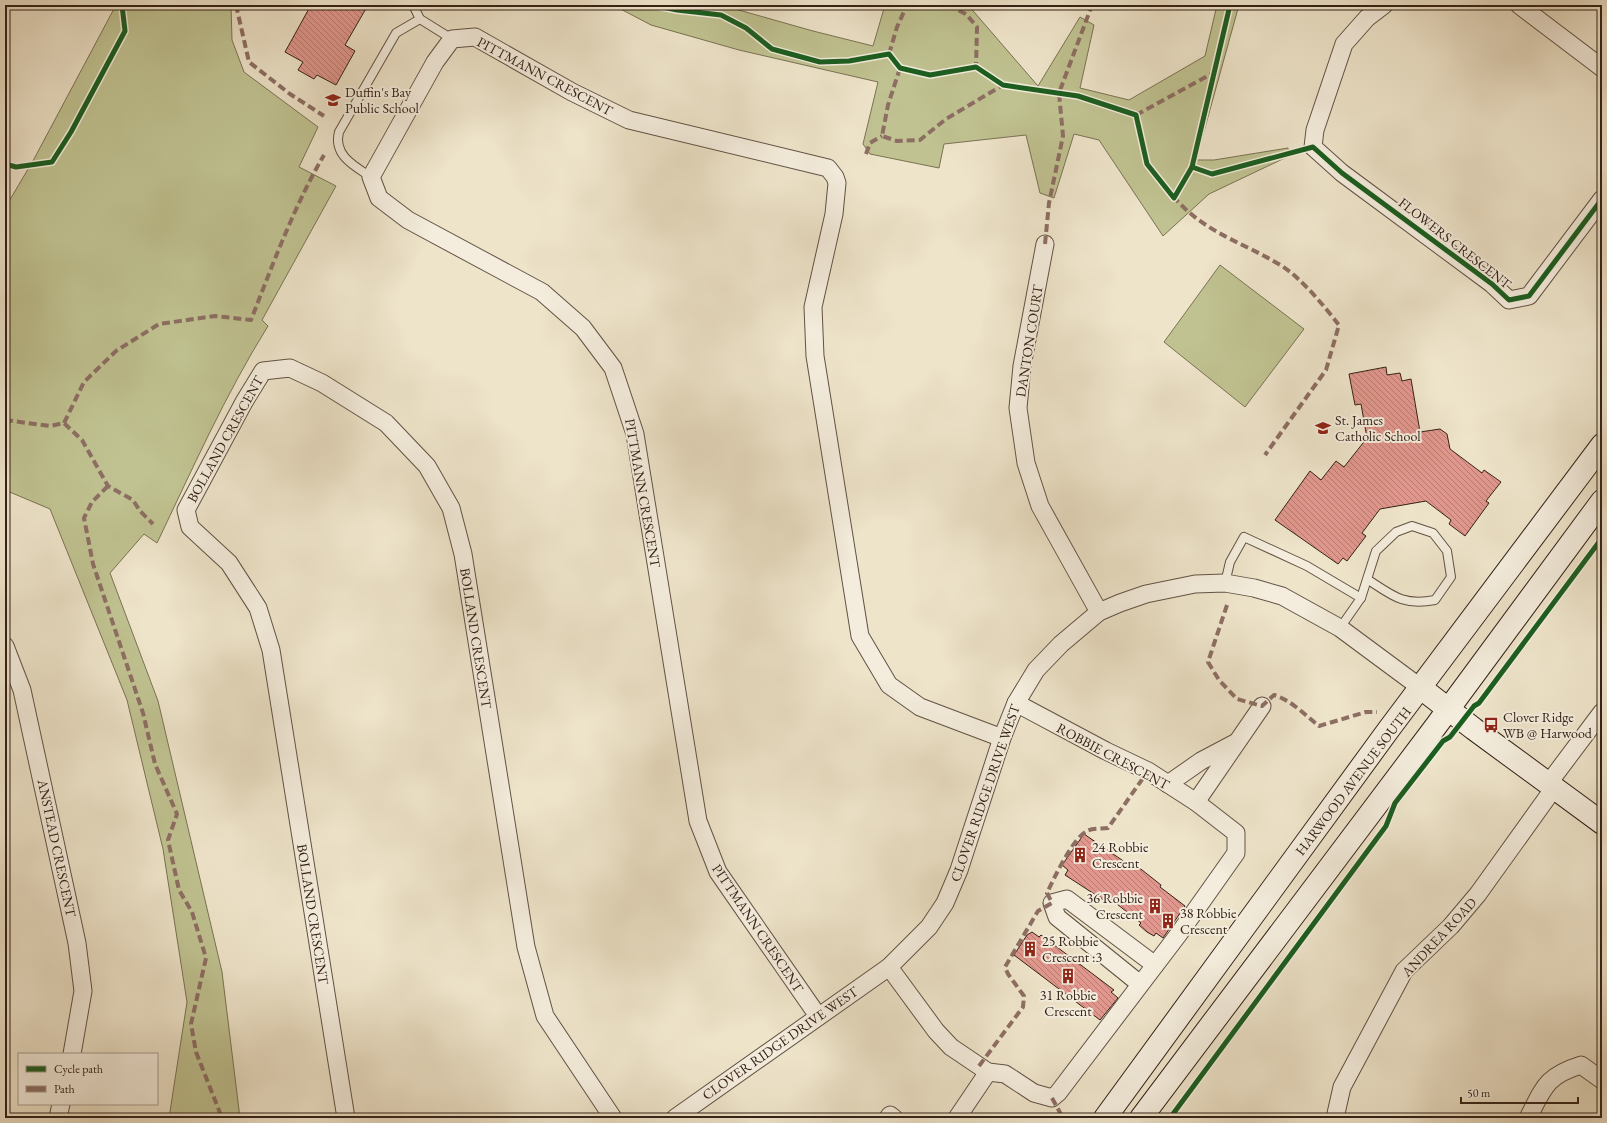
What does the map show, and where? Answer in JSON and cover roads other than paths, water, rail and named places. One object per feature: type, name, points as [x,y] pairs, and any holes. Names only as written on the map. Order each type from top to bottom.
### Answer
[{"type":"main road","name":"HARWOOD AVENUE SOUTH","points":[[1105,1118],[1421,688],[1602,445]]},
{"type":"main road","points":[[1141,1118],[1602,501]]},
{"type":"main road","name":"CLOVER RIDGE DRIVE WEST","points":[[1421,688],[1602,823]]},
{"type":"street","name":"FLOWERS CRESCENT","points":[[1384,5],[1366,18],[1344,44],[1317,124],[1313,147],[1342,172],[1467,265],[1510,300],[1529,296],[1602,199]]},
{"type":"street","points":[[1519,5],[1602,68]]},
{"type":"street","name":"PITTMANN CRESCENT","points":[[452,39],[475,37],[572,92],[629,120],[828,168],[835,176],[834,214],[813,307],[815,356],[860,636],[889,685],[920,707],[1002,738]]},
{"type":"street","points":[[371,177],[435,62],[452,39]]},
{"type":"street","name":"PITTMANN CRESCENT","points":[[371,177],[379,198],[408,220],[542,292],[583,328],[613,368],[635,434],[698,821],[718,872],[818,1016]]},
{"type":"street","name":"DANTON COURT","points":[[1046,244],[1022,366],[1018,408],[1025,455],[1040,506],[1099,612]]},
{"type":"street","name":"BOLLAND CRESCENT","points":[[346,1118],[271,650],[258,608],[229,563],[190,526],[186,510],[244,402],[263,371],[290,368],[322,383],[386,423],[427,466],[451,508],[463,554],[526,947],[545,1016],[613,1118]]},
{"type":"street","name":"CLOVER RIDGE DRIVE WEST","points":[[675,1118],[889,967],[929,927],[945,903],[959,870],[1002,738],[1016,703],[1036,670],[1061,644],[1099,612],[1146,594],[1195,584],[1225,583],[1254,588],[1282,596],[1340,628],[1421,688]]},
{"type":"street","name":"ANSTEAD CRESCENT","points":[[5,646],[22,690],[77,943],[83,991],[72,1053]]},
{"type":"street","name":"ROBBIE CRESCENT","points":[[889,967],[936,1031],[951,1047],[988,1072],[1005,1074],[1034,1093],[1052,1098],[1058,1093],[1155,965],[1236,853],[1236,833],[1196,802],[1148,771],[1106,751],[1016,703]]},
{"type":"street","points":[[1196,802],[1262,706]]},
{"type":"street","name":"ANDREA ROAD","points":[[1335,1118],[1342,1087],[1404,971],[1451,926],[1478,894],[1602,712]]},
{"type":"street","points":[[1168,784],[1201,761],[1237,742]]},
{"type":"street","points":[[1140,984],[1057,917],[1052,903],[1068,899],[1155,965]]},
{"type":"street","points":[[1528,1118],[1545,1086],[1561,1072],[1581,1066],[1602,1080]]},
{"type":"street","points":[[958,1118],[988,1072]]},
{"type":"street","points":[[58,1118],[61,1105]]},
{"type":"street","points":[[888,1118],[890,1115],[894,1118]]},
{"type":"lane","points":[[413,5],[420,19],[452,39]]},
{"type":"lane","points":[[371,177],[346,159],[338,147],[339,132],[396,33],[420,19]]},
{"type":"lane","points":[[1340,628],[1361,598],[1367,579],[1376,551],[1396,532],[1412,526],[1433,533],[1447,551],[1451,577],[1435,600],[1417,603],[1397,599],[1367,579]]},
{"type":"lane","points":[[1225,583],[1230,562],[1244,537],[1307,566],[1361,598]]},
{"type":"place","name":"Duffin's Bay Public School","points":[[333,100]]},
{"type":"place","name":"St. James Catholic School","points":[[1323,428]]},
{"type":"place","name":"Clover Ridge WB @ Harwood","points":[[1491,725]]},
{"type":"place","name":"24 Robbie Crescent","points":[[1080,855]]},
{"type":"place","name":"36 Robbie Crescent","points":[[1155,906]]},
{"type":"place","name":"38 Robbie Crescent","points":[[1168,921]]},
{"type":"place","name":"25 Robbie Crescent :3","points":[[1030,949]]},
{"type":"place","name":"31 Robbie Crescent","points":[[1068,976]]}]
